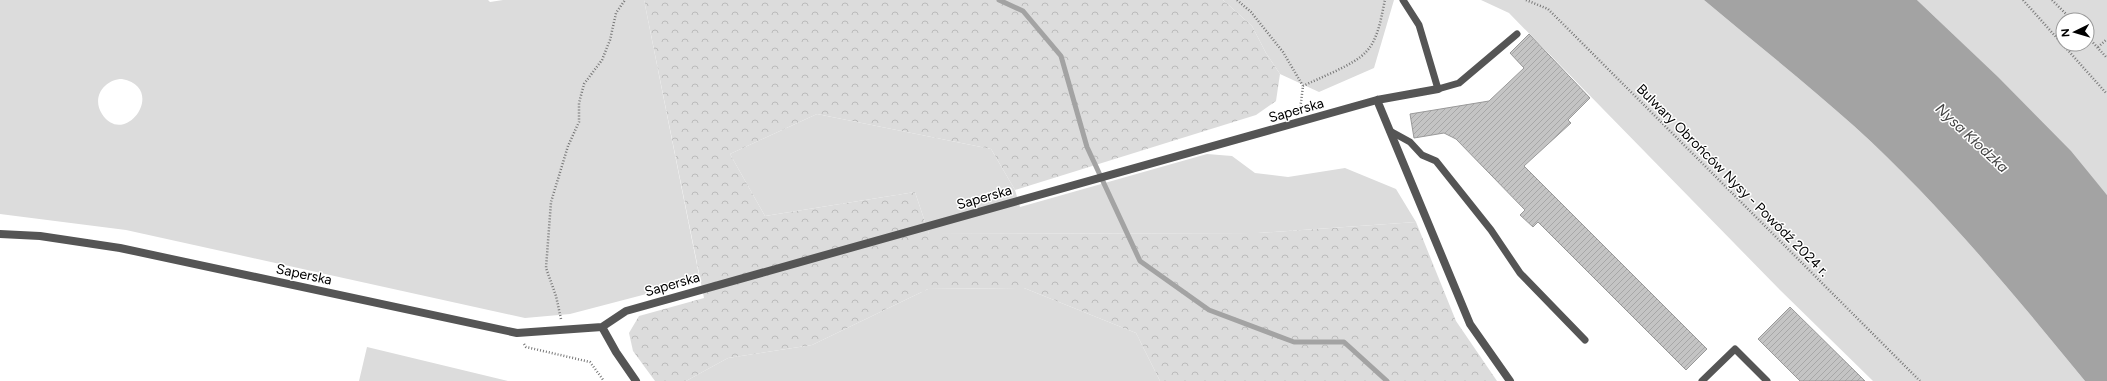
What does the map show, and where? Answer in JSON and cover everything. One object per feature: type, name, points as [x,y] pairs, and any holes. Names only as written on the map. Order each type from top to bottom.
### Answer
[{"type":"street","name":"Saperska","points":[[0,234],[40,236],[120,248],[517,333],[536,333],[602,327],[626,311],[1079,183],[1300,123],[1377,100],[1438,89]]},
{"type":"street","points":[[1377,100],[1470,324],[1510,381]]},
{"type":"street","points":[[602,327],[616,352],[636,381]]},
{"type":"lane","points":[[1403,0],[1419,25],[1438,89],[1459,83],[1517,34]]},
{"type":"lane","points":[[1390,131],[1410,142],[1422,155],[1436,161],[1490,230],[1520,273],[1585,340]]},
{"type":"lane","points":[[1702,381],[1735,349],[1767,381]]},
{"type":"path","points":[[563,330],[556,296],[546,268],[551,202],[568,146],[579,122],[579,103],[584,84],[602,60],[610,40],[616,13],[625,0]]},
{"type":"path","points":[[1238,0],[1251,12],[1283,52],[1303,86],[1300,102],[1300,123]]},
{"type":"path","points":[[1303,86],[1346,65],[1366,52],[1378,31],[1385,0]]},
{"type":"path","name":"Bulwary Obrońców Nysy - Powódź 2024 r.","points":[[1526,0],[1548,9],[1920,381]]},
{"type":"path","points":[[2023,0],[2107,94]]},
{"type":"path","points":[[2052,0],[2064,12]]},
{"type":"path","points":[[2098,47],[2107,39]]},
{"type":"path","points":[[2095,44],[2107,58]]},
{"type":"path","points":[[517,333],[526,347],[590,362],[604,381]]},
{"type":"green space","points":[[0,0],[488,0],[490,2],[503,0],[644,0],[700,280],[570,314],[525,318],[126,230],[0,214]],"holes":[[[122,79],[135,85],[142,93],[142,103],[138,113],[131,121],[121,125],[111,123],[102,114],[99,108],[98,101],[102,90],[110,82]]]},
{"type":"green space","points":[[644,0],[1223,0],[1252,26],[1266,53],[1280,74],[1276,101],[1256,115],[1015,190],[991,149],[817,114],[730,154],[765,216],[915,192],[929,234],[1258,233],[1416,222],[1456,321],[1497,381],[1160,381],[1136,333],[1024,288],[928,289],[812,345],[728,358],[686,381],[655,381],[633,351],[629,333],[639,316],[704,298]]},
{"type":"green space","points":[[1223,0],[1394,0],[1374,68],[1319,92],[1280,74],[1266,53],[1252,26]]},
{"type":"green space","points":[[1481,0],[1704,0],[1854,126],[1916,186],[2003,282],[2085,381],[1873,381],[1780,290],[1509,13]]},
{"type":"green space","points":[[1917,0],[2107,0],[2107,195],[2039,119]]},
{"type":"green space","points":[[817,114],[991,149],[1015,190],[1020,207],[1207,154],[1232,156],[1255,173],[1288,177],[1345,168],[1396,189],[1416,222],[1258,233],[929,234],[915,192],[765,216],[730,154]]},
{"type":"green space","points":[[1024,288],[1136,333],[1160,381],[686,381],[728,358],[812,345],[928,289]]},
{"type":"green space","points":[[367,347],[508,381],[359,381]]},
{"type":"water","name":"Nysa Kłodzka","points":[[1704,0],[1917,0],[1998,77],[2071,151],[2107,195],[2107,381],[2085,381],[1974,249],[1885,155],[1817,94]]},
{"type":"building","points":[[1529,34],[1590,98],[1568,120],[1571,123],[1524,166],[1707,349],[1686,370],[1538,222],[1533,227],[1520,215],[1525,210],[1456,139],[1444,133],[1414,138],[1410,114],[1489,101],[1524,68],[1510,53]]},
{"type":"building","points":[[1790,307],[1865,381],[1800,381],[1758,339]]},
{"type":"waterway","points":[[999,0],[1023,11],[1061,56],[1087,147],[1140,261],[1209,310],[1294,342],[1344,342],[1387,381]]}]
